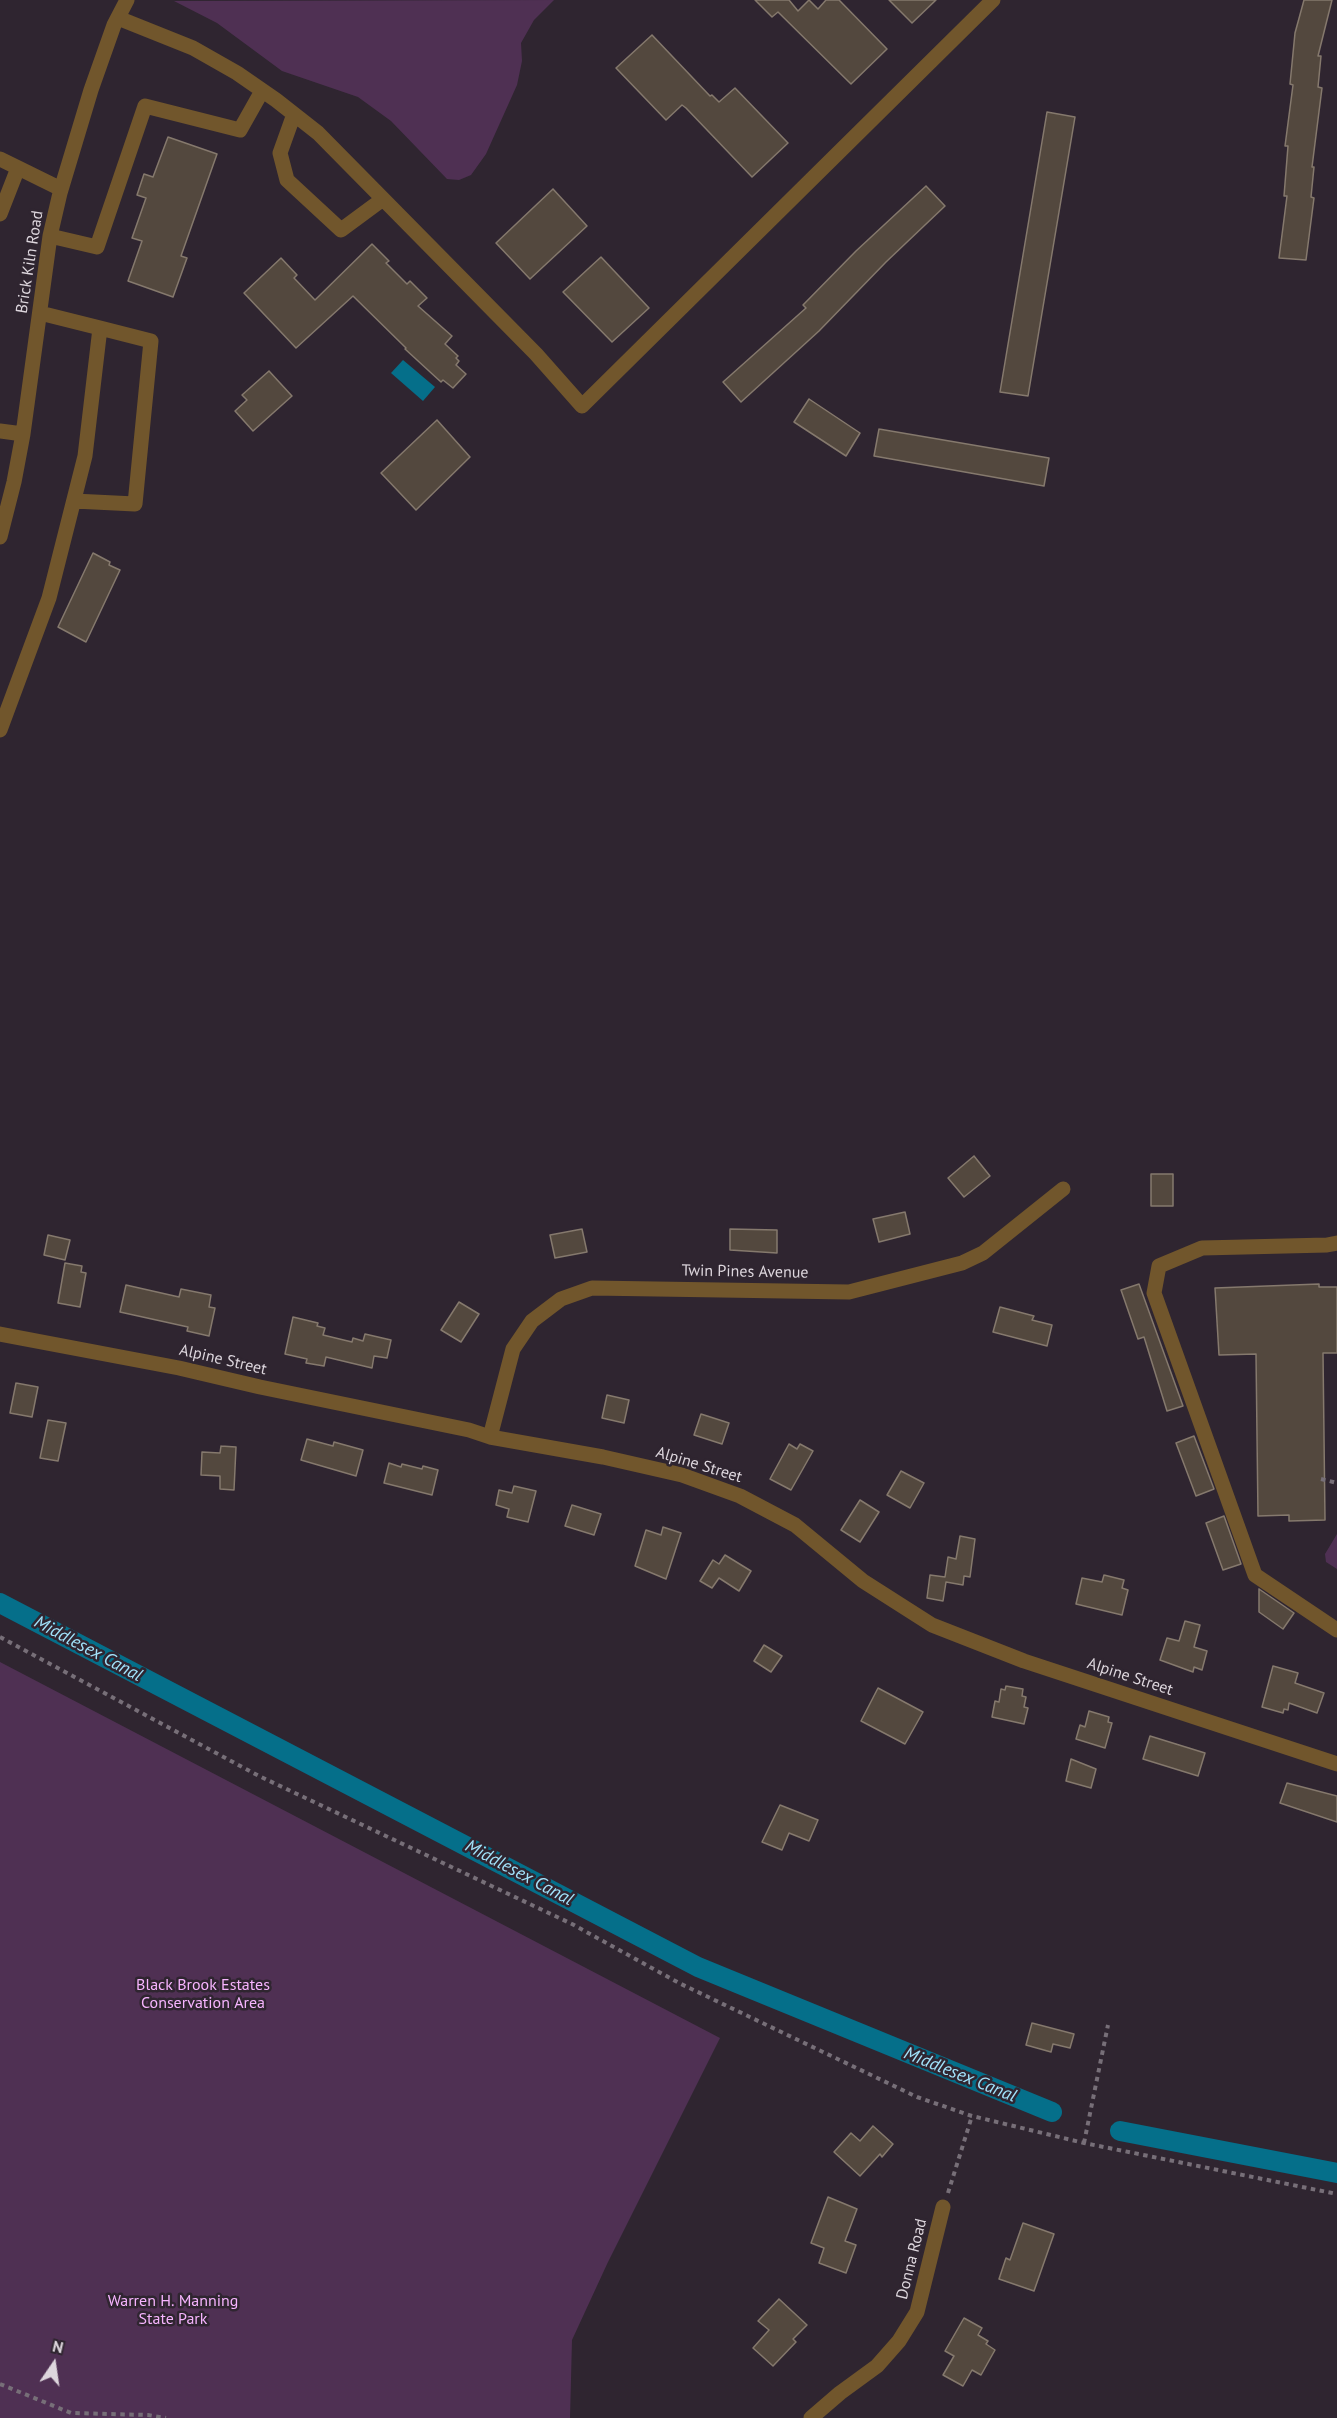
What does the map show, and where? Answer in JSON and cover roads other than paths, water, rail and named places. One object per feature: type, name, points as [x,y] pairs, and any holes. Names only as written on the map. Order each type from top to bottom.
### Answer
[{"type":"street","name":"Brick Kiln Road","points":[[0,537],[23,434],[50,236],[61,189],[91,90],[127,0]]},
{"type":"street","points":[[118,18],[193,48],[237,73],[318,133],[536,354],[582,406],[993,0]]},
{"type":"street","points":[[50,236],[97,247],[145,106],[240,130],[262,90]]},
{"type":"street","points":[[294,114],[280,153],[287,180],[341,230],[383,200]]},
{"type":"street","points":[[0,159],[61,189]]},
{"type":"street","points":[[0,214],[18,168]]},
{"type":"street","points":[[40,313],[151,341],[135,504],[74,501]]},
{"type":"street","points":[[0,730],[50,598],[85,456],[100,328]]},
{"type":"street","points":[[0,431],[23,434]]},
{"type":"street","name":"Twin Pines Avenue","points":[[489,1437],[513,1349],[532,1321],[561,1299],[592,1287],[849,1292],[962,1263],[983,1253],[1063,1189]]},
{"type":"street","points":[[1337,1243],[1203,1248],[1159,1266],[1154,1293],[1255,1575],[1337,1630]]},
{"type":"street","name":"Alpine Street","points":[[0,1334],[179,1368],[469,1430],[489,1437],[603,1457],[682,1475],[740,1496],[795,1525],[863,1581],[932,1625],[1024,1661],[1337,1764]]},
{"type":"street","name":"Donna Road","points":[[811,2418],[877,2366],[899,2341],[917,2312],[943,2207]]},
{"type":"water","points":[[403,360],[435,387],[423,401],[391,373]]},
{"type":"waterway","name":"Middlesex Canal","points":[[0,1603],[698,1967],[1052,2112]]},
{"type":"waterway","name":"Middlesex Canal","points":[[1120,2131],[1337,2173]]},
{"type":"park label","name":"Black Brook Estates Conservation Area","points":[[203,1994]]},
{"type":"park label","name":"Warren H. Manning State Park","points":[[173,2310]]}]
